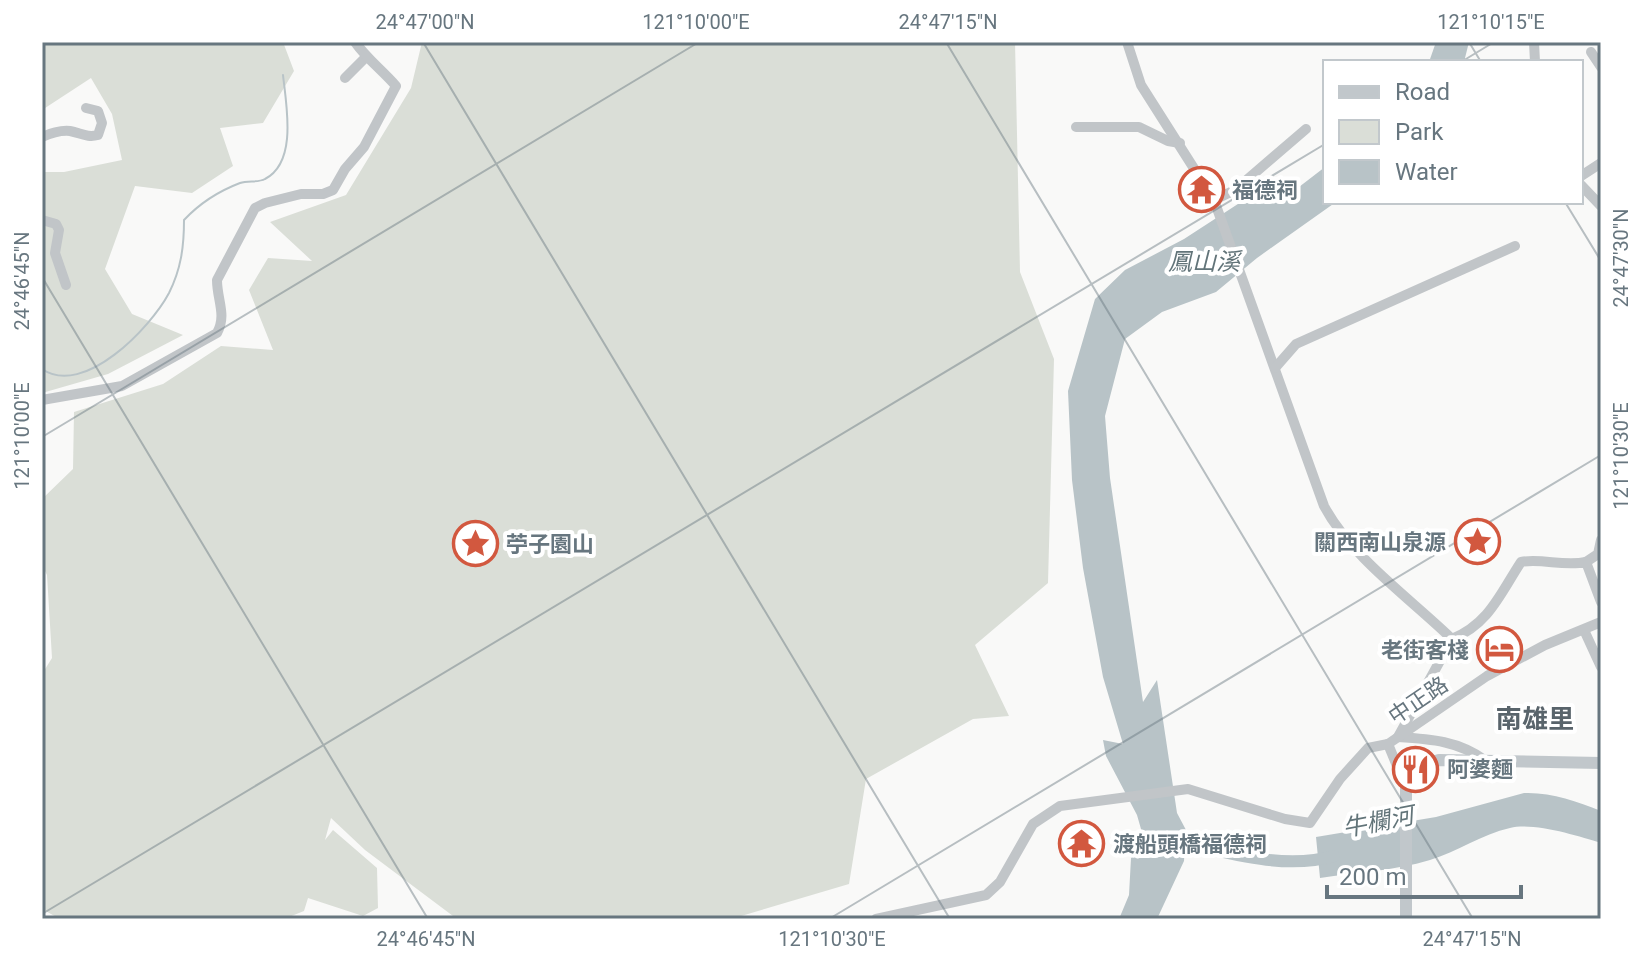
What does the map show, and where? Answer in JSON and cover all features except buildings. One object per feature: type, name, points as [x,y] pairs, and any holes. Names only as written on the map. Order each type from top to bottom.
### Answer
[{"type":"main road","points":[[1406,919],[1406,788],[1430,763],[1454,759],[1601,763]]},
{"type":"street","points":[[42,400],[122,386],[217,333],[223,315],[217,280],[255,208],[301,194],[315,195],[333,190],[345,169],[364,147],[396,86],[355,42]]},
{"type":"street","points":[[1127,42],[1141,85],[1214,200],[1324,506],[1333,523],[1452,639]]},
{"type":"street","points":[[1591,52],[1601,67]]},
{"type":"street","points":[[345,78],[366,57]]},
{"type":"street","points":[[42,137],[58,131],[93,137],[98,135],[102,123],[98,111],[86,108]]},
{"type":"street","points":[[1076,127],[1139,127],[1168,141],[1180,143]]},
{"type":"street","points":[[1214,200],[1235,190],[1306,129]]},
{"type":"street","points":[[1583,175],[1601,163]]},
{"type":"street","points":[[1583,187],[1601,206]]},
{"type":"street","points":[[42,220],[56,224],[59,230],[55,253],[66,285]]},
{"type":"street","points":[[1275,368],[1296,344],[1515,246]]},
{"type":"street","points":[[1486,761],[1469,748],[1436,739],[1398,737],[1452,639],[1466,634],[1487,617],[1521,562],[1575,565],[1586,562],[1598,554],[1601,540]]},
{"type":"street","points":[[1586,562],[1601,602]]},
{"type":"street","name":"中正路","points":[[876,919],[986,895],[1000,882],[1033,824],[1060,806],[1188,789],[1285,819],[1310,823],[1340,779],[1368,748],[1388,744],[1487,676],[1545,645],[1601,622]]},
{"type":"street","points":[[1584,630],[1601,667]]},
{"type":"street","points":[[1388,744],[1406,788]]},
{"type":"green space","points":[[46,42],[283,42],[294,71],[263,123],[220,128],[233,166],[192,193],[135,186],[105,269],[132,314],[183,335],[108,374],[42,393],[42,172],[64,172],[122,160],[112,114],[91,78],[42,110],[42,45]]},
{"type":"green space","points":[[422,42],[1015,42],[1020,272],[1054,359],[1048,583],[975,645],[1009,716],[973,719],[866,779],[849,884],[731,919],[457,919],[365,850],[331,818],[325,840],[333,830],[377,868],[378,908],[363,916],[308,898],[304,911],[284,919],[60,919],[42,909],[42,674],[52,658],[47,575],[42,565],[42,499],[73,469],[74,412],[163,384],[221,346],[273,350],[249,290],[268,258],[312,261],[270,222],[346,195],[411,88]]},
{"type":"water","points":[[1436,42],[1469,42],[1464,60],[1430,60]]},
{"type":"water","name":"鳳山溪","points":[[1323,169],[1323,204],[1333,204],[1257,258],[1216,292],[1162,312],[1125,339],[1105,416],[1110,478],[1143,702],[1157,680],[1177,813],[1186,830],[1184,861],[1157,919],[1119,919],[1129,895],[1131,858],[1140,851],[1143,836],[1137,815],[1106,756],[1103,740],[1123,744],[1103,677],[1083,568],[1072,480],[1068,391],[1095,299],[1125,270],[1184,239],[1241,202],[1299,187]]},
{"type":"water","name":"牛欄河","points":[[1524,793],[1554,796],[1601,811],[1601,843],[1556,831],[1510,828],[1416,864],[1320,878],[1316,837],[1436,817]]},
{"type":"waterway","points":[[42,369],[59,375],[77,374],[96,367],[132,340],[169,293],[181,258],[184,220],[224,190],[243,182],[265,179],[275,171],[282,160],[288,132],[283,75]]},
{"type":"waterway","name":"牛欄河","points":[[1171,840],[1252,858],[1294,861],[1334,856]]},
{"type":"place","name":"福德祠","points":[[1201,190]]},
{"type":"place","name":"關西南山泉源","points":[[1477,542]]},
{"type":"place","name":"苧子園山","points":[[475,544]]},
{"type":"place","name":"老街客棧","points":[[1500,650]]},
{"type":"place","name":"阿婆麵","points":[[1416,769]]},
{"type":"place","name":"渡船頭橋福德祠","points":[[1082,844]]},
{"type":"district","name":"南雄里","points":[[1535,719]]}]
